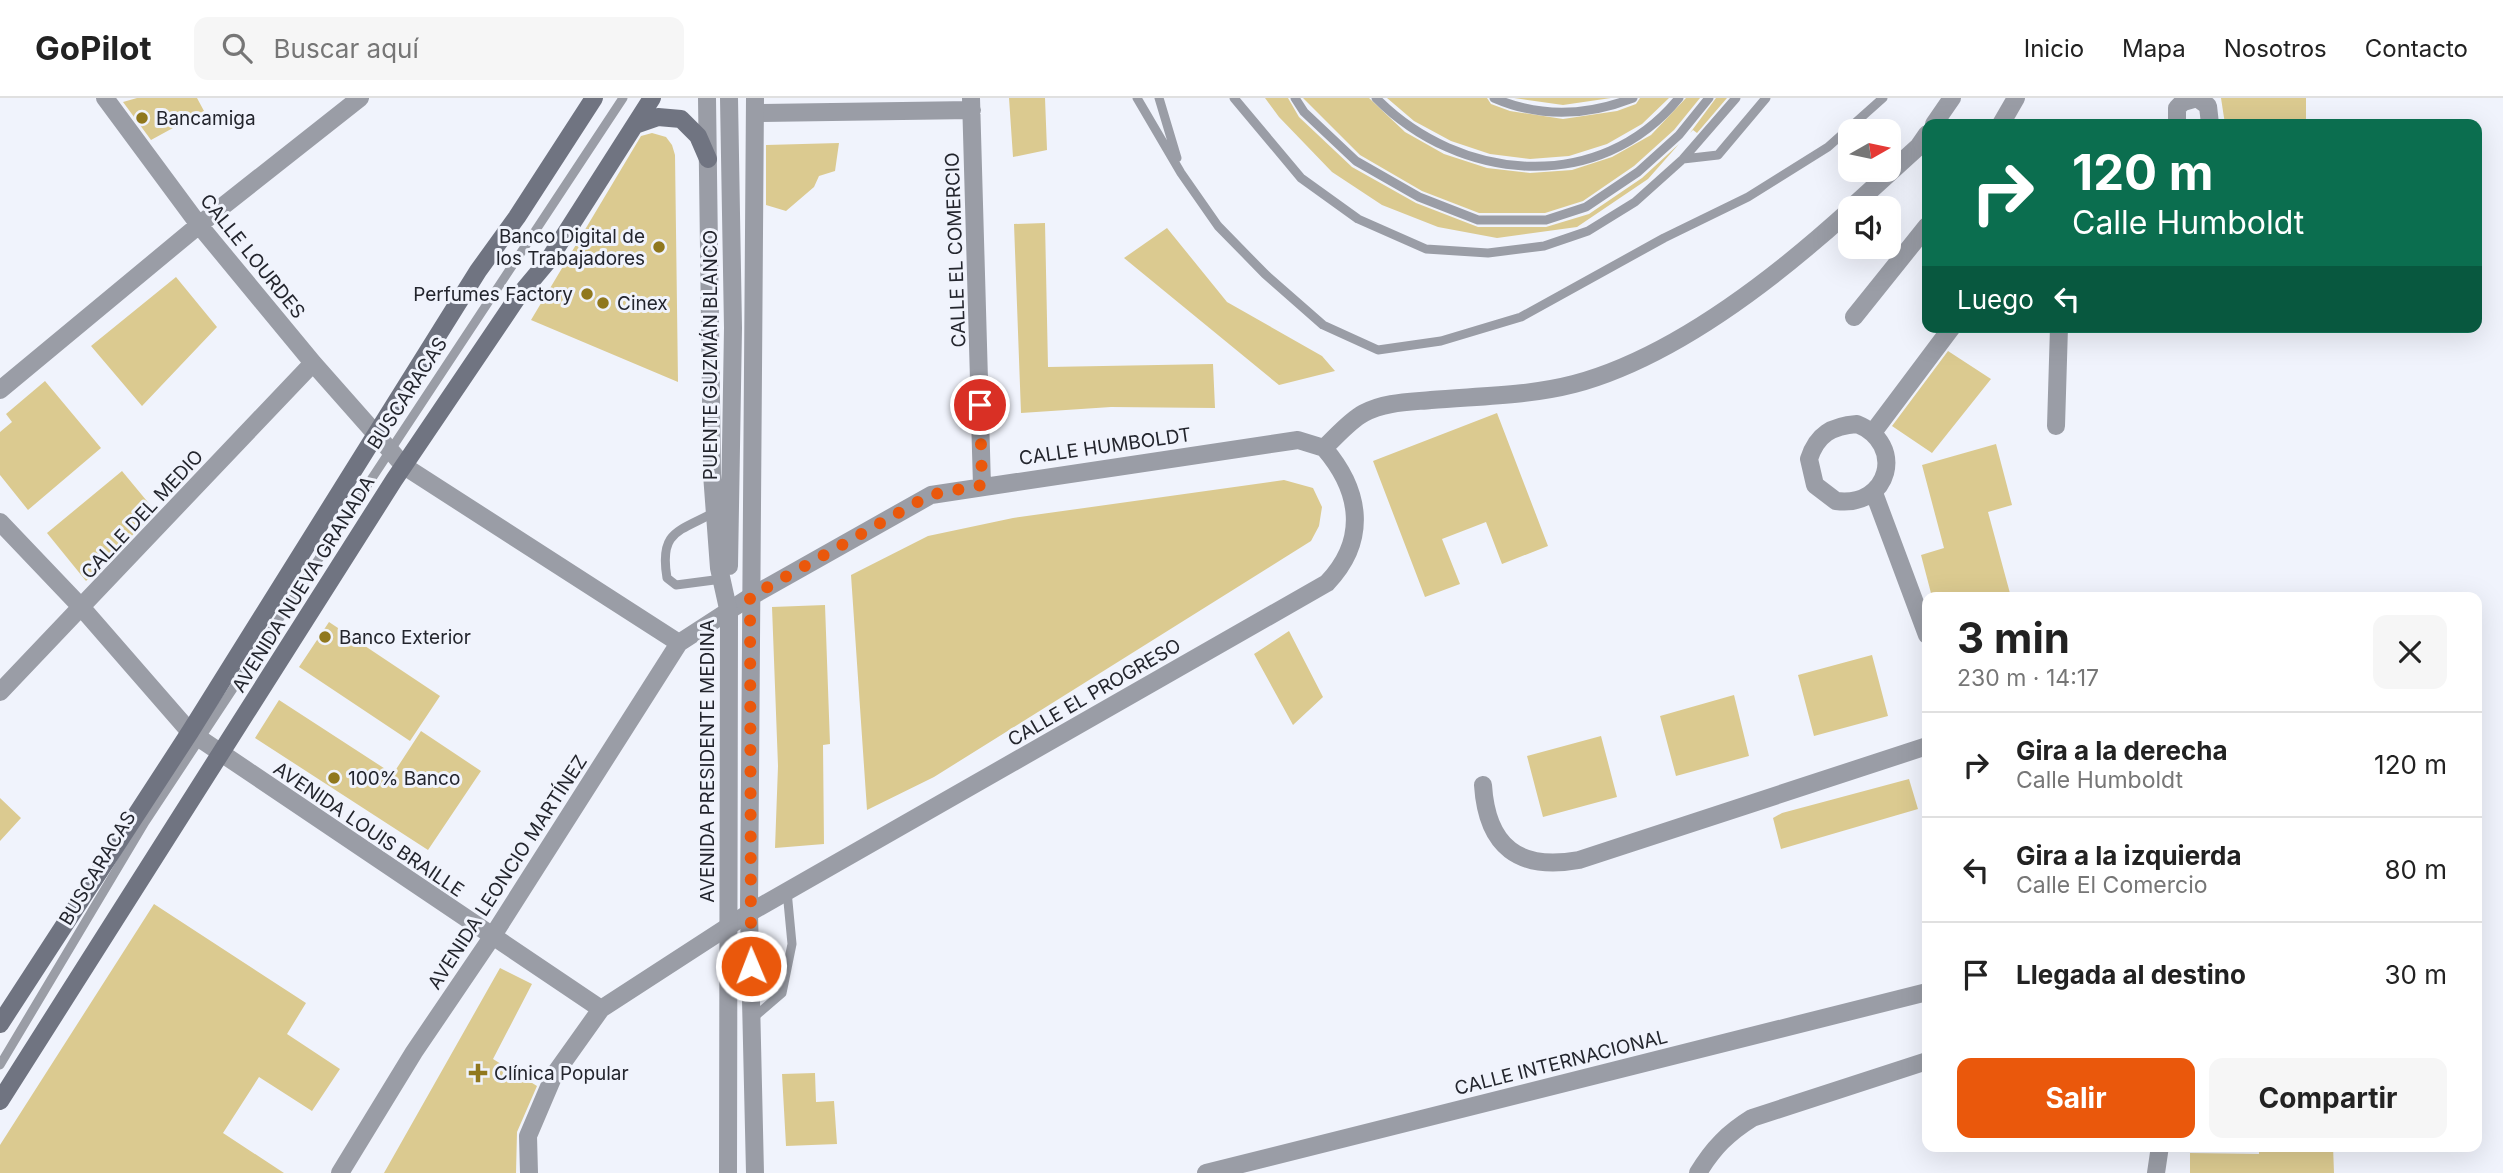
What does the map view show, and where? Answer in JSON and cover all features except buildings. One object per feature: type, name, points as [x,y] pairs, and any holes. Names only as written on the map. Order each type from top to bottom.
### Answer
[{"type":"main road","name":"AVENIDA NUEVA GRANADA","points":[[0,1024],[195,736],[376,433],[478,271],[517,217],[594,98]]},
{"type":"main road","name":"AVENIDA NUEVA GRANADA","points":[[0,1101],[404,466],[517,298],[548,261],[652,98]]},
{"type":"main road","points":[[635,125],[658,117],[681,119],[698,136],[708,159]]},
{"type":"street","name":"CALLE LOURDES","points":[[105,98],[199,225],[313,363],[404,466]]},
{"type":"street","points":[[0,390],[199,225],[360,98]]},
{"type":"street","name":"AVENIDA PRESIDENTE MEDINA","points":[[707,98],[715,512],[722,579],[729,613],[728,1173]]},
{"type":"street","name":"PUENTE GUZMÁN BLANCO","points":[[729,98],[733,328],[729,613]]},
{"type":"street","points":[[1937,119],[1952,98]]},
{"type":"street","points":[[2004,119],[2016,98]]},
{"type":"street","points":[[2177,119],[2177,108],[2182,102],[2197,98],[2208,106],[2209,119]]},
{"type":"street","points":[[755,1173],[749,913],[755,105],[971,104]]},
{"type":"street","name":"CALLE EL COMERCIO","points":[[971,104],[982,485]]},
{"type":"street","points":[[1865,196],[1922,141]]},
{"type":"street","points":[[1324,448],[1363,414],[1389,404],[1526,392],[1573,384],[1612,371],[1681,336],[1736,303],[1838,221]]},
{"type":"street","points":[[1854,317],[1922,232]]},
{"type":"street","points":[[1874,430],[1947,333]]},
{"type":"street","points":[[2056,426],[2059,333]]},
{"type":"street","name":"CALLE DEL MEDIO","points":[[0,692],[313,363]]},
{"type":"street","points":[[1857,424],[1874,430],[1881,440],[1886,459],[1882,483],[1874,493],[1849,503],[1836,501],[1815,485],[1809,459],[1813,446],[1831,428],[1857,424]]},
{"type":"street","name":"CALLE HUMBOLDT","points":[[729,613],[750,597],[930,495],[982,485],[1298,440],[1324,448]]},
{"type":"street","name":"CALLE EL PROGRESO","points":[[601,1009],[749,913],[1327,583],[1345,564],[1354,536],[1354,497],[1342,469],[1324,448]]},
{"type":"street","points":[[404,466],[679,643]]},
{"type":"street","points":[[1874,493],[1922,622]]},
{"type":"street","points":[[0,522],[82,608],[195,736]]},
{"type":"street","points":[[729,613],[750,704]]},
{"type":"street","name":"AVENIDA LEONCIO MARTÍNEZ","points":[[340,1173],[414,1052],[492,937],[679,643],[729,613]]},
{"type":"street","name":"AVENIDA LOUIS BRAILLE","points":[[195,736],[601,1009]]},
{"type":"street","points":[[1483,785],[1484,811],[1493,831],[1507,848],[1524,858],[1553,865],[1580,860],[1922,748]]},
{"type":"street","name":"CALLE INTERNACIONAL","points":[[1206,1173],[1922,993]]},
{"type":"street","points":[[529,1173],[528,1136],[554,1075],[601,1009]]},
{"type":"street","points":[[1698,1173],[1712,1149],[1731,1131],[1752,1118],[1922,1063]]},
{"type":"street","points":[[2157,1173],[2159,1152]]},
{"type":"lane","name":"BUSCARACAS","points":[[0,1065],[195,736],[391,451],[623,98]]},
{"type":"lane","points":[[1137,98],[1181,173],[1218,226],[1265,274],[1323,325],[1378,350],[1441,341],[1521,317],[1664,238],[1748,197],[1828,147],[1883,98]]},
{"type":"lane","points":[[1159,98],[1181,173]]},
{"type":"lane","points":[[1234,98],[1301,178],[1358,219],[1426,249],[1488,253],[1544,246],[1588,230],[1635,202],[1683,159],[1735,98]]},
{"type":"lane","points":[[1295,98],[1304,112],[1356,161],[1419,197],[1479,220],[1546,220],[1586,207],[1637,172],[1679,135],[1709,98]]},
{"type":"lane","points":[[1376,98],[1429,139],[1484,160],[1540,167],[1590,161],[1633,142],[1666,115],[1679,98]]},
{"type":"lane","points":[[1494,98],[1557,114],[1603,110],[1633,98]]},
{"type":"lane","points":[[1683,159],[1718,155],[1766,98]]},
{"type":"lane","points":[[715,512],[669,539],[663,551],[667,578],[676,585],[722,579]]},
{"type":"lane","points":[[752,1019],[782,993],[792,944],[787,891]]},
{"type":"place","name":"Bancamiga","points":[[142,118]]},
{"type":"place","name":"Banco Digital de los Trabajadores","points":[[659,247]]},
{"type":"place","name":"Perfumes Factory","points":[[587,294]]},
{"type":"place","name":"Cinex","points":[[603,303]]},
{"type":"place","name":"Banco Exterior","points":[[325,637]]},
{"type":"place","name":"100% Banco","points":[[334,778]]},
{"type":"place","name":"Clínica Popular","points":[[478,1073]]},
{"type":"route","points":[[751,966],[750,597],[930,495],[982,485],[980,405]]}]
